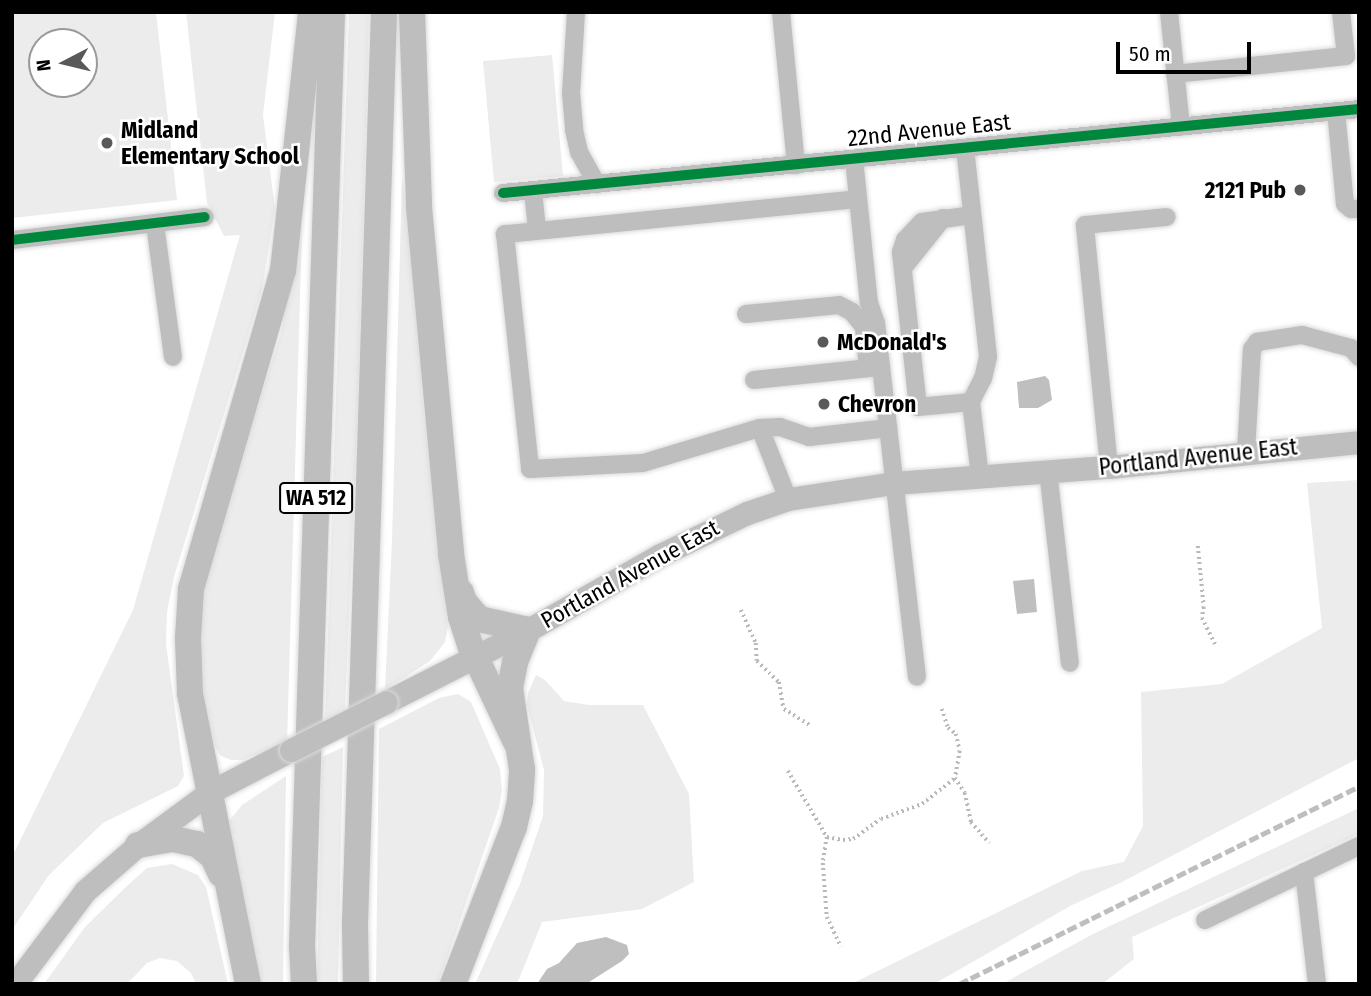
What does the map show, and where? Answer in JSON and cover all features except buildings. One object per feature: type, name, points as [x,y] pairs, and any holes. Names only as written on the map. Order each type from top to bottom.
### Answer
[{"type":"highway","points":[[247,984],[190,692],[188,638],[191,589],[284,271],[311,12]]},
{"type":"highway","name":"WA 512","points":[[304,984],[303,919],[331,12]]},
{"type":"highway","name":"WA 512","points":[[356,984],[355,924],[384,12]]},
{"type":"highway","points":[[412,12],[419,207],[451,554],[461,617],[475,656],[516,742]]},
{"type":"highway","points":[[451,554],[464,602],[471,612],[491,624],[528,630],[515,662],[510,688],[522,769],[520,801],[514,827],[453,984]]},
{"type":"highway","points":[[138,845],[173,839],[197,844],[213,858],[231,901]]},
{"type":"main road","name":"Portland Avenue East","points":[[15,984],[85,891],[138,845],[210,792],[528,630],[690,540],[747,513],[788,499],[894,483],[1109,467],[1359,442]]},
{"type":"street","points":[[576,12],[571,93],[574,130],[579,152],[597,184]]},
{"type":"street","points":[[781,12],[796,164]]},
{"type":"street","points":[[1169,12],[1181,125]]},
{"type":"street","points":[[1175,74],[1346,56],[1341,12]]},
{"type":"street","points":[[1351,113],[1345,204],[1351,209],[1359,209]]},
{"type":"street","name":"22nd Avenue East","points":[[503,194],[1181,125],[1351,113]]},
{"type":"street","points":[[965,148],[988,357],[983,378],[971,402],[980,476]]},
{"type":"street","points":[[854,159],[869,303],[876,323],[875,367]]},
{"type":"street","points":[[533,191],[537,230]]},
{"type":"street","points":[[858,198],[505,233],[530,469],[643,463],[760,428],[780,427],[809,437],[888,428]]},
{"type":"street","points":[[971,402],[918,407],[903,268],[943,218],[972,215]]},
{"type":"street","points":[[1109,467],[1085,225],[1167,217]]},
{"type":"street","points":[[12,240],[205,218]]},
{"type":"street","points":[[155,224],[173,357]]},
{"type":"street","points":[[747,314],[839,305],[852,312],[864,327],[888,428],[917,677]]},
{"type":"street","points":[[1246,452],[1252,349],[1257,342],[1302,335],[1351,348],[1359,358]]},
{"type":"street","points":[[754,380],[875,367]]},
{"type":"street","points":[[760,428],[788,499]]},
{"type":"street","points":[[1048,471],[1070,663]]},
{"type":"street","points":[[1205,920],[1359,846]]},
{"type":"street","points":[[1304,872],[1317,984]]},
{"type":"path","points":[[1198,546],[1204,607],[1202,618],[1216,645]]},
{"type":"path","points":[[741,610],[756,643],[757,661],[779,682],[784,709],[811,726]]},
{"type":"path","points":[[827,837],[853,839],[881,820],[922,804],[955,778],[960,751],[956,734],[948,728],[942,709]]},
{"type":"path","points":[[788,771],[827,837],[824,863],[827,917],[841,947]]},
{"type":"path","points":[[955,778],[965,793],[971,821],[989,843]]},
{"type":"shaded area","name":"Midland Elementary School","points":[[12,12],[156,12],[177,200],[12,218]]},
{"type":"shaded area","points":[[186,12],[275,12],[263,115],[275,209],[262,290],[174,577],[167,612],[166,644],[184,776],[178,786],[103,823],[49,875],[12,930],[12,857],[133,610],[240,235],[224,236],[207,203]]},
{"type":"shaded area","points":[[349,12],[369,12],[357,429],[345,710],[325,721]]},
{"type":"shaded area","points":[[552,55],[563,176],[494,182],[483,61]]},
{"type":"shaded area","points":[[402,177],[424,413],[448,627],[445,642],[430,661],[385,690],[392,541]]},
{"type":"shaded area","points":[[302,229],[287,743],[242,760],[231,760],[221,756],[215,747],[204,705],[199,609],[207,565],[281,333],[298,232]]},
{"type":"shaded area","points":[[1045,376],[1049,380],[1052,400],[1038,408],[1019,408],[1017,382]]},
{"type":"shaded area","points":[[1359,480],[1359,758],[1120,883],[1072,905],[934,984],[851,984],[1082,871],[1124,862],[1143,826],[1141,692],[1222,684],[1322,628],[1307,483]]},
{"type":"shaded area","points":[[1034,579],[1037,612],[1017,614],[1013,581]]},
{"type":"shaded area","points":[[536,675],[545,680],[564,701],[589,705],[643,705],[689,794],[694,882],[642,909],[542,922],[517,984],[475,984],[520,884],[543,816],[544,770],[527,705],[528,693]]},
{"type":"shaded area","points":[[458,694],[471,702],[500,769],[502,790],[499,808],[438,984],[376,984],[379,729],[439,698]]},
{"type":"shaded area","points":[[343,747],[338,984],[317,984],[322,757]]},
{"type":"shaded area","points":[[286,776],[283,984],[256,984],[229,821],[242,805]]},
{"type":"shaded area","points":[[1359,808],[1359,834],[1132,937],[1134,959],[1102,984],[1002,984],[1091,935]]},
{"type":"shaded area","points":[[172,864],[198,875],[206,887],[228,984],[196,984],[191,973],[177,961],[160,958],[147,963],[127,984],[44,984],[85,927],[128,885],[147,868]]},
{"type":"shaded area","points":[[606,937],[627,945],[629,954],[622,961],[586,984],[537,984],[547,969],[559,963],[577,943]]},
{"type":"railway","points":[[959,984],[1359,786]]},
{"type":"cycle path","points":[[503,193],[1359,109]]},
{"type":"cycle path","points":[[12,240],[205,217]]},
{"type":"place","name":"Midland Elementary School","points":[[107,143]]},
{"type":"place","name":"2121 Pub","points":[[1300,190]]},
{"type":"place","name":"McDonald's","points":[[823,342]]},
{"type":"place","name":"Chevron","points":[[824,404]]}]
